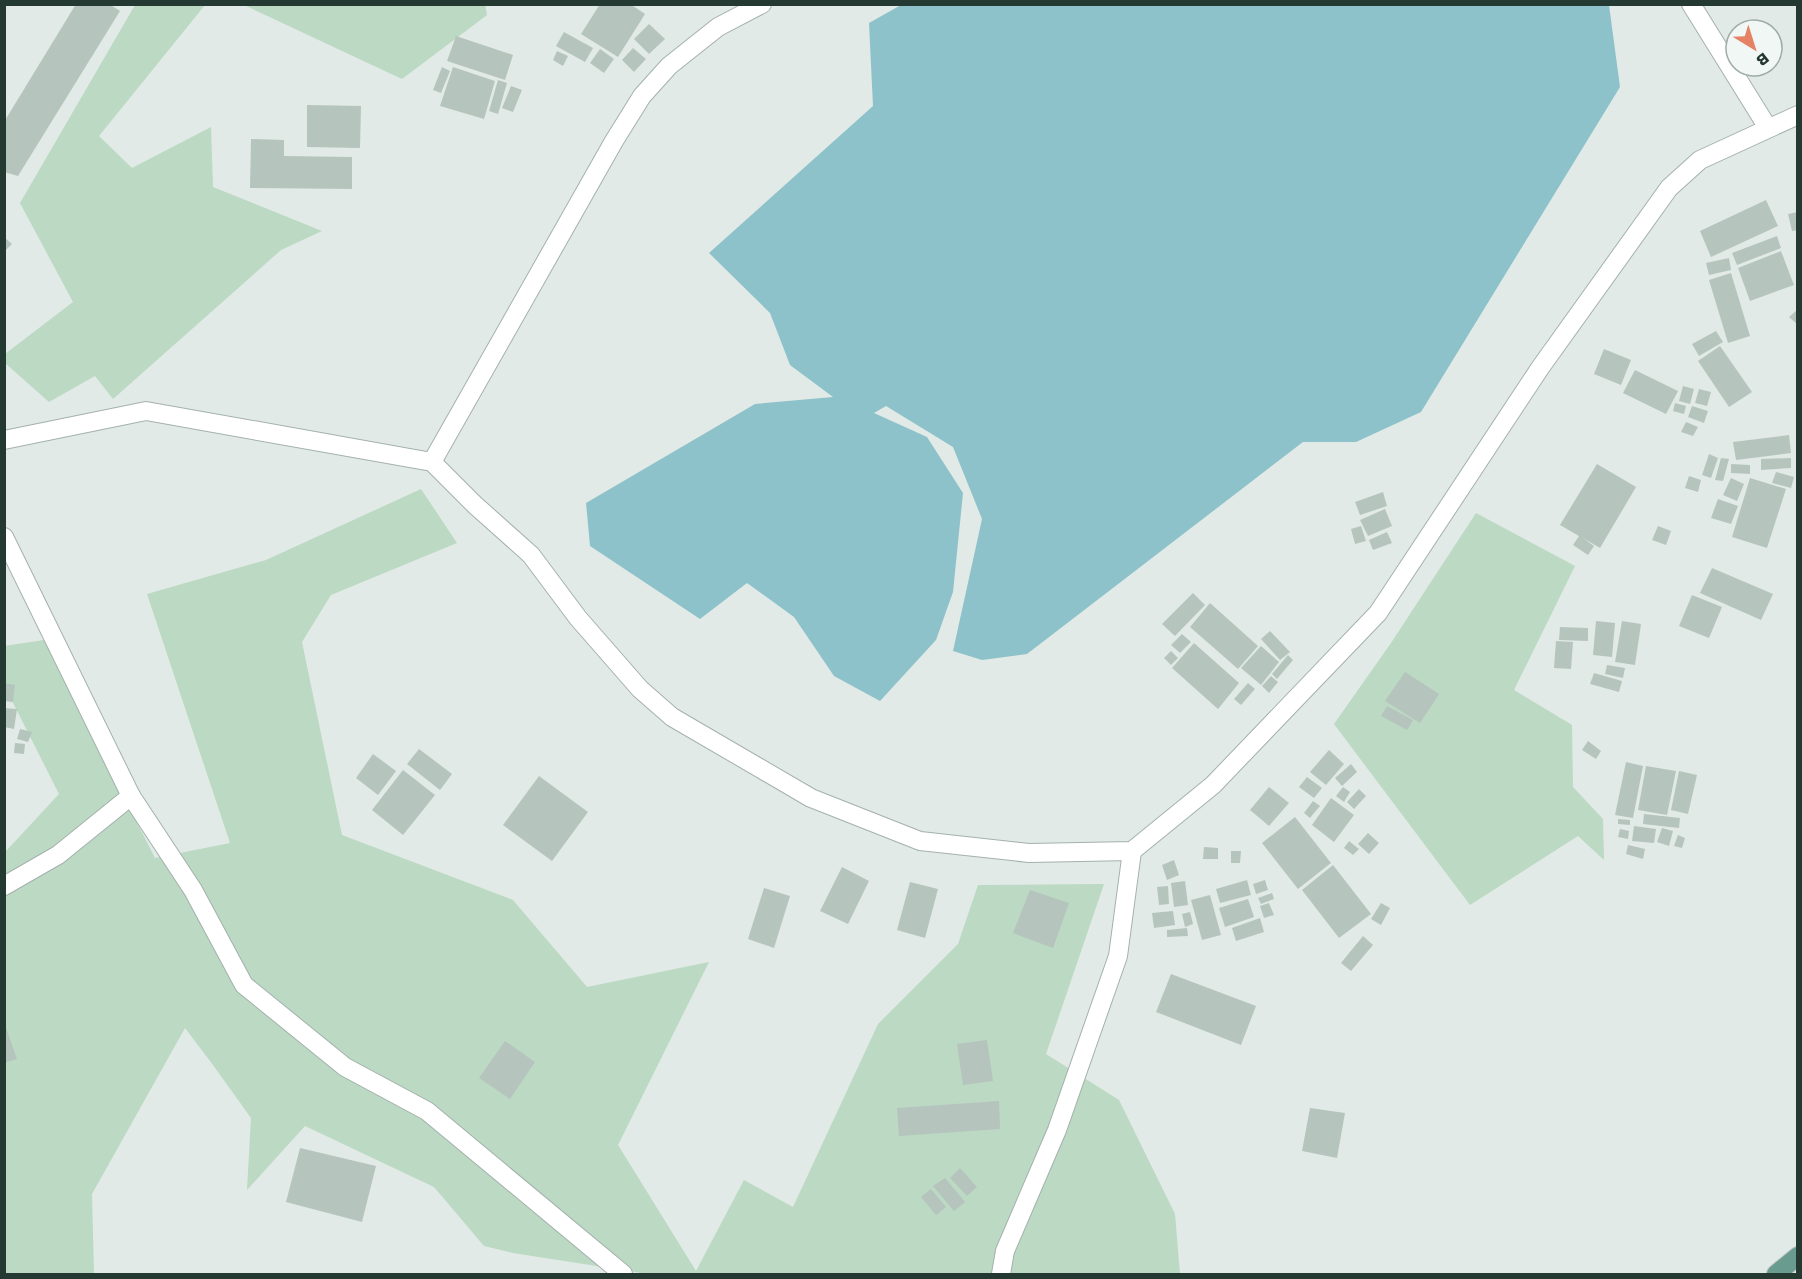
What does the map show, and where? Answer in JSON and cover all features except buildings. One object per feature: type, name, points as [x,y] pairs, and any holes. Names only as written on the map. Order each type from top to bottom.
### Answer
[{"type":"main road","points":[[1776,1275],[1797,1256]]},
{"type":"street","points":[[432,462],[614,141],[642,96],[669,66],[718,27],[762,4]]},
{"type":"street","points":[[1691,4],[1768,129]]},
{"type":"street","points":[[4,440],[146,411],[432,462],[531,555],[578,618],[640,689],[672,717],[811,798],[920,841],[1029,853],[1132,851],[1214,785],[1378,613],[1540,368],[1669,188],[1700,160],[1797,115]]},
{"type":"street","points":[[4,537],[130,796],[193,890],[244,985],[345,1067],[427,1111],[623,1275]]},
{"type":"street","points":[[4,886],[58,855],[130,796]]},
{"type":"street","points":[[1001,1275],[1005,1251],[1057,1130],[1118,956],[1132,851]]},
{"type":"green space","points":[[485,4],[487,15],[402,79],[244,5]]},
{"type":"green space","points":[[135,5],[205,5],[99,136],[132,168],[211,127],[213,187],[322,231],[281,250],[113,399],[95,376],[49,402],[5,363],[5,354],[73,302],[20,203]]},
{"type":"green space","points":[[421,489],[457,543],[331,595],[302,642],[342,835],[513,900],[587,987],[709,962],[618,1145],[696,1271],[744,1180],[793,1207],[878,1024],[958,944],[978,885],[1104,884],[1046,1054],[1119,1100],[1175,1214],[1180,1274],[648,1274],[513,1253],[484,1246],[434,1187],[305,1126],[247,1190],[251,1118],[185,1028],[92,1194],[94,1274],[5,1274],[5,850],[59,794],[5,687],[4,646],[44,640],[155,858],[230,843],[147,594],[266,560]]},
{"type":"green space","points":[[1476,513],[1575,566],[1514,690],[1572,725],[1573,787],[1603,819],[1604,860],[1578,836],[1470,905],[1334,724],[1391,643]]},
{"type":"water","points":[[901,5],[1609,5],[1620,87],[1421,412],[1356,442],[1303,442],[1027,654],[982,660],[953,651],[982,519],[953,447],[886,406],[874,413],[927,437],[963,493],[953,592],[936,640],[880,701],[834,676],[794,617],[747,583],[700,619],[590,546],[586,503],[755,404],[833,397],[790,365],[770,313],[709,253],[873,106],[869,23]]}]
